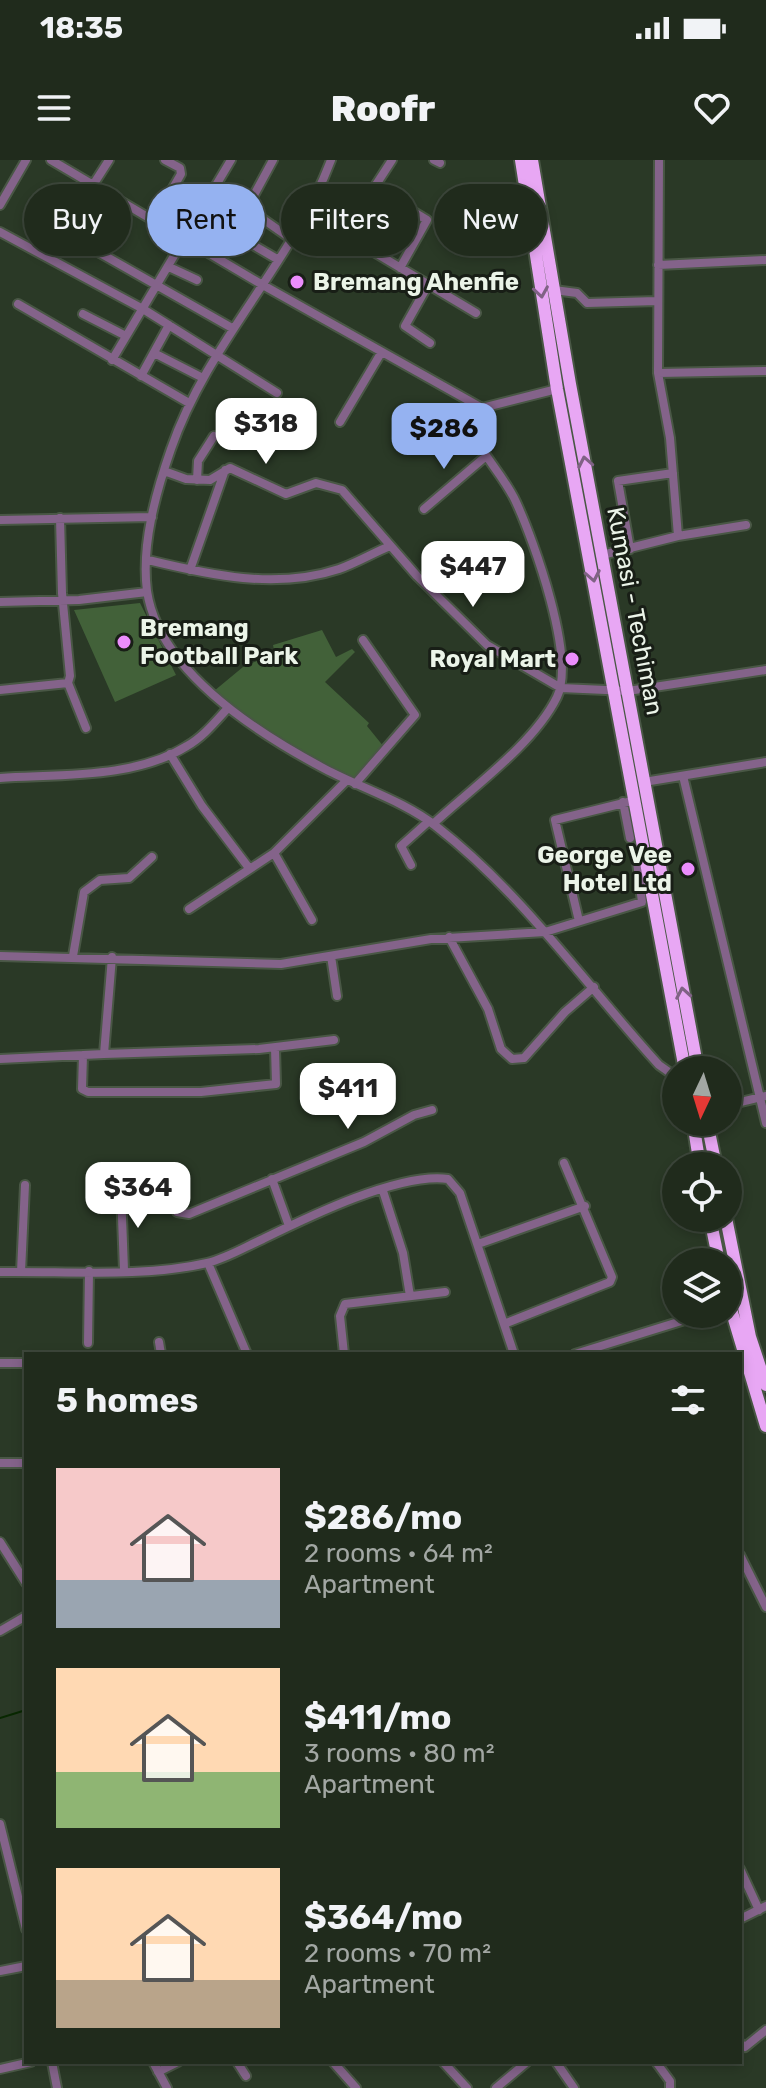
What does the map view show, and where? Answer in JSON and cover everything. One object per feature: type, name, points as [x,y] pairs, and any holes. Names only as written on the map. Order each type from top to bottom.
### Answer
[{"type":"highway","points":[[521,160],[557,389],[622,692],[629,801],[682,1056]]},
{"type":"highway","name":"Kumasi - Techiman","points":[[532,160],[602,555],[622,692],[644,782],[695,1056]]},
{"type":"highway","points":[[740,1328],[761,1385],[766,1426]]},
{"type":"street","points":[[1,203],[26,160]]},
{"type":"street","points":[[51,160],[91,184]]},
{"type":"street","points":[[94,184],[109,160]]},
{"type":"street","points":[[165,160],[180,168],[181,174],[175,184]]},
{"type":"street","points":[[217,184],[231,160]]},
{"type":"street","points":[[273,160],[247,208],[281,232]]},
{"type":"street","points":[[320,184],[331,160]]},
{"type":"street","points":[[377,184],[392,160]]},
{"type":"street","points":[[659,160],[658,373],[673,473],[678,536]]},
{"type":"street","points":[[418,215],[427,220],[418,236]]},
{"type":"street","points":[[0,232],[143,309],[277,393]]},
{"type":"street","points":[[265,252],[277,259]]},
{"type":"street","points":[[281,253],[201,377],[164,471],[152,517],[147,592],[160,626],[179,657],[227,709],[283,745],[431,823],[545,932],[662,1067]]},
{"type":"street","points":[[105,256],[232,328]]},
{"type":"street","points":[[112,360],[176,256]]},
{"type":"street","points":[[213,256],[482,408],[557,389]]},
{"type":"street","points":[[380,256],[476,313]]},
{"type":"street","points":[[400,268],[407,256]]},
{"type":"street","points":[[658,265],[766,260]]},
{"type":"street","points":[[169,267],[197,280]]},
{"type":"street","points":[[428,285],[405,326],[430,343]]},
{"type":"street","points":[[554,290],[577,293],[587,303],[657,301]]},
{"type":"street","points":[[18,304],[189,403]]},
{"type":"street","points":[[83,314],[126,336]]},
{"type":"street","points":[[141,376],[169,325]]},
{"type":"street","points":[[154,353],[201,377]]},
{"type":"street","points":[[340,422],[381,353]]},
{"type":"street","points":[[658,373],[766,371]]},
{"type":"street","points":[[411,865],[401,846],[431,823],[543,719],[561,688],[555,616],[516,502],[473,434],[474,423],[482,408]]},
{"type":"street","points":[[197,480],[198,461],[214,436]]},
{"type":"street","points":[[424,509],[485,457]]},
{"type":"street","points":[[164,471],[197,480],[210,480],[225,469],[236,469],[286,494],[316,483],[334,486],[350,498],[390,546],[487,645],[561,688],[622,692],[766,670]]},
{"type":"street","points":[[190,570],[225,469]]},
{"type":"street","points":[[630,549],[618,481],[673,473]]},
{"type":"street","points":[[0,520],[152,517]]},
{"type":"street","points":[[60,518],[68,683],[86,728]]},
{"type":"street","points":[[602,555],[678,536],[746,525]]},
{"type":"street","points":[[148,560],[190,570],[270,581],[338,569],[390,546]]},
{"type":"street","points":[[0,602],[64,601],[147,592]]},
{"type":"street","points":[[189,909],[274,853],[351,782],[415,715],[363,640]]},
{"type":"street","points":[[0,690],[68,683]]},
{"type":"street","points":[[0,778],[100,772],[170,754],[197,739],[227,709]]},
{"type":"street","points":[[170,754],[221,833],[249,868]]},
{"type":"street","points":[[644,782],[766,762]]},
{"type":"street","points":[[683,776],[763,1097],[766,1123]]},
{"type":"street","points":[[579,921],[555,820],[629,801],[630,838]]},
{"type":"street","points":[[274,853],[312,920]]},
{"type":"street","points":[[73,956],[84,892],[100,880],[129,878],[152,857]]},
{"type":"street","points":[[0,956],[112,957],[253,965],[449,937],[545,932],[642,902],[637,862]]},
{"type":"street","points":[[449,937],[488,1009],[501,1049],[512,1059],[524,1058],[565,1012],[594,987]]},
{"type":"street","points":[[331,956],[337,996]]},
{"type":"street","points":[[104,1054],[112,957]]},
{"type":"street","points":[[0,1059],[275,1048],[334,1040]]},
{"type":"street","points":[[83,1055],[82,1089],[88,1092],[201,1092],[276,1084],[275,1048]]},
{"type":"street","points":[[742,1102],[763,1097]]},
{"type":"street","points":[[168,1188],[177,1212],[189,1214],[432,1110]]},
{"type":"street","points":[[504,1324],[610,1282],[612,1272],[564,1163]]},
{"type":"street","points":[[0,1272],[124,1270],[208,1263],[289,1226],[383,1191],[435,1178],[448,1179],[460,1193],[513,1352]]},
{"type":"street","points":[[272,1179],[289,1226]]},
{"type":"street","points":[[21,1272],[25,1185]]},
{"type":"street","points":[[121,1191],[124,1270]]},
{"type":"street","points":[[383,1191],[401,1244],[410,1296]]},
{"type":"street","points":[[478,1244],[585,1206]]},
{"type":"street","points":[[208,1263],[246,1352]]},
{"type":"street","points":[[88,1343],[89,1271]]},
{"type":"street","points":[[344,1352],[340,1316],[345,1304],[445,1292]]},
{"type":"street","points":[[582,1352],[662,1327]]},
{"type":"street","points":[[159,1342],[161,1352]]},
{"type":"street","points":[[0,1363],[24,1363]]},
{"type":"street","points":[[0,1463],[24,1463]]},
{"type":"street","points":[[0,1542],[24,1580]]},
{"type":"street","points":[[742,1559],[766,1607]]},
{"type":"street","points":[[0,1631],[24,1617]]},
{"type":"street","points":[[0,1824],[4,1859],[24,1923]]},
{"type":"street","points":[[742,1872],[764,1909],[742,1918]]},
{"type":"street","points":[[0,1971],[24,1966]]},
{"type":"street","points":[[742,2045],[745,2047],[766,2030]]},
{"type":"street","points":[[0,2069],[24,2064]]},
{"type":"street","points":[[52,2064],[57,2088]]},
{"type":"street","points":[[154,2064],[167,2088]]},
{"type":"street","points":[[158,2072],[174,2064]]},
{"type":"street","points":[[238,2064],[246,2076]]},
{"type":"street","points":[[335,2064],[356,2088]]},
{"type":"street","points":[[445,2064],[467,2088]]},
{"type":"street","points":[[496,2088],[525,2064]]},
{"type":"street","points":[[557,2064],[574,2088]]},
{"type":"street","points":[[657,2064],[670,2081],[670,2088]]},
{"type":"green space","name":"Bremang Football Park","points":[[140,603],[176,675],[115,702],[74,610]]},
{"type":"green space","points":[[322,630],[336,657],[352,649],[355,652],[325,682],[369,723],[367,726],[384,747],[354,780],[256,725],[214,691],[243,667],[266,657],[265,653],[274,650],[273,645]]},
{"type":"waterway","points":[[0,1718],[24,1711]]},
{"type":"place","name":"Bremang Ahenfie","points":[[297,282]]},
{"type":"place","name":"Bremang Football Park","points":[[124,642]]},
{"type":"place","name":"Royal Mart","points":[[572,659]]},
{"type":"place","name":"George Vee Hotel Ltd","points":[[688,869]]}]
